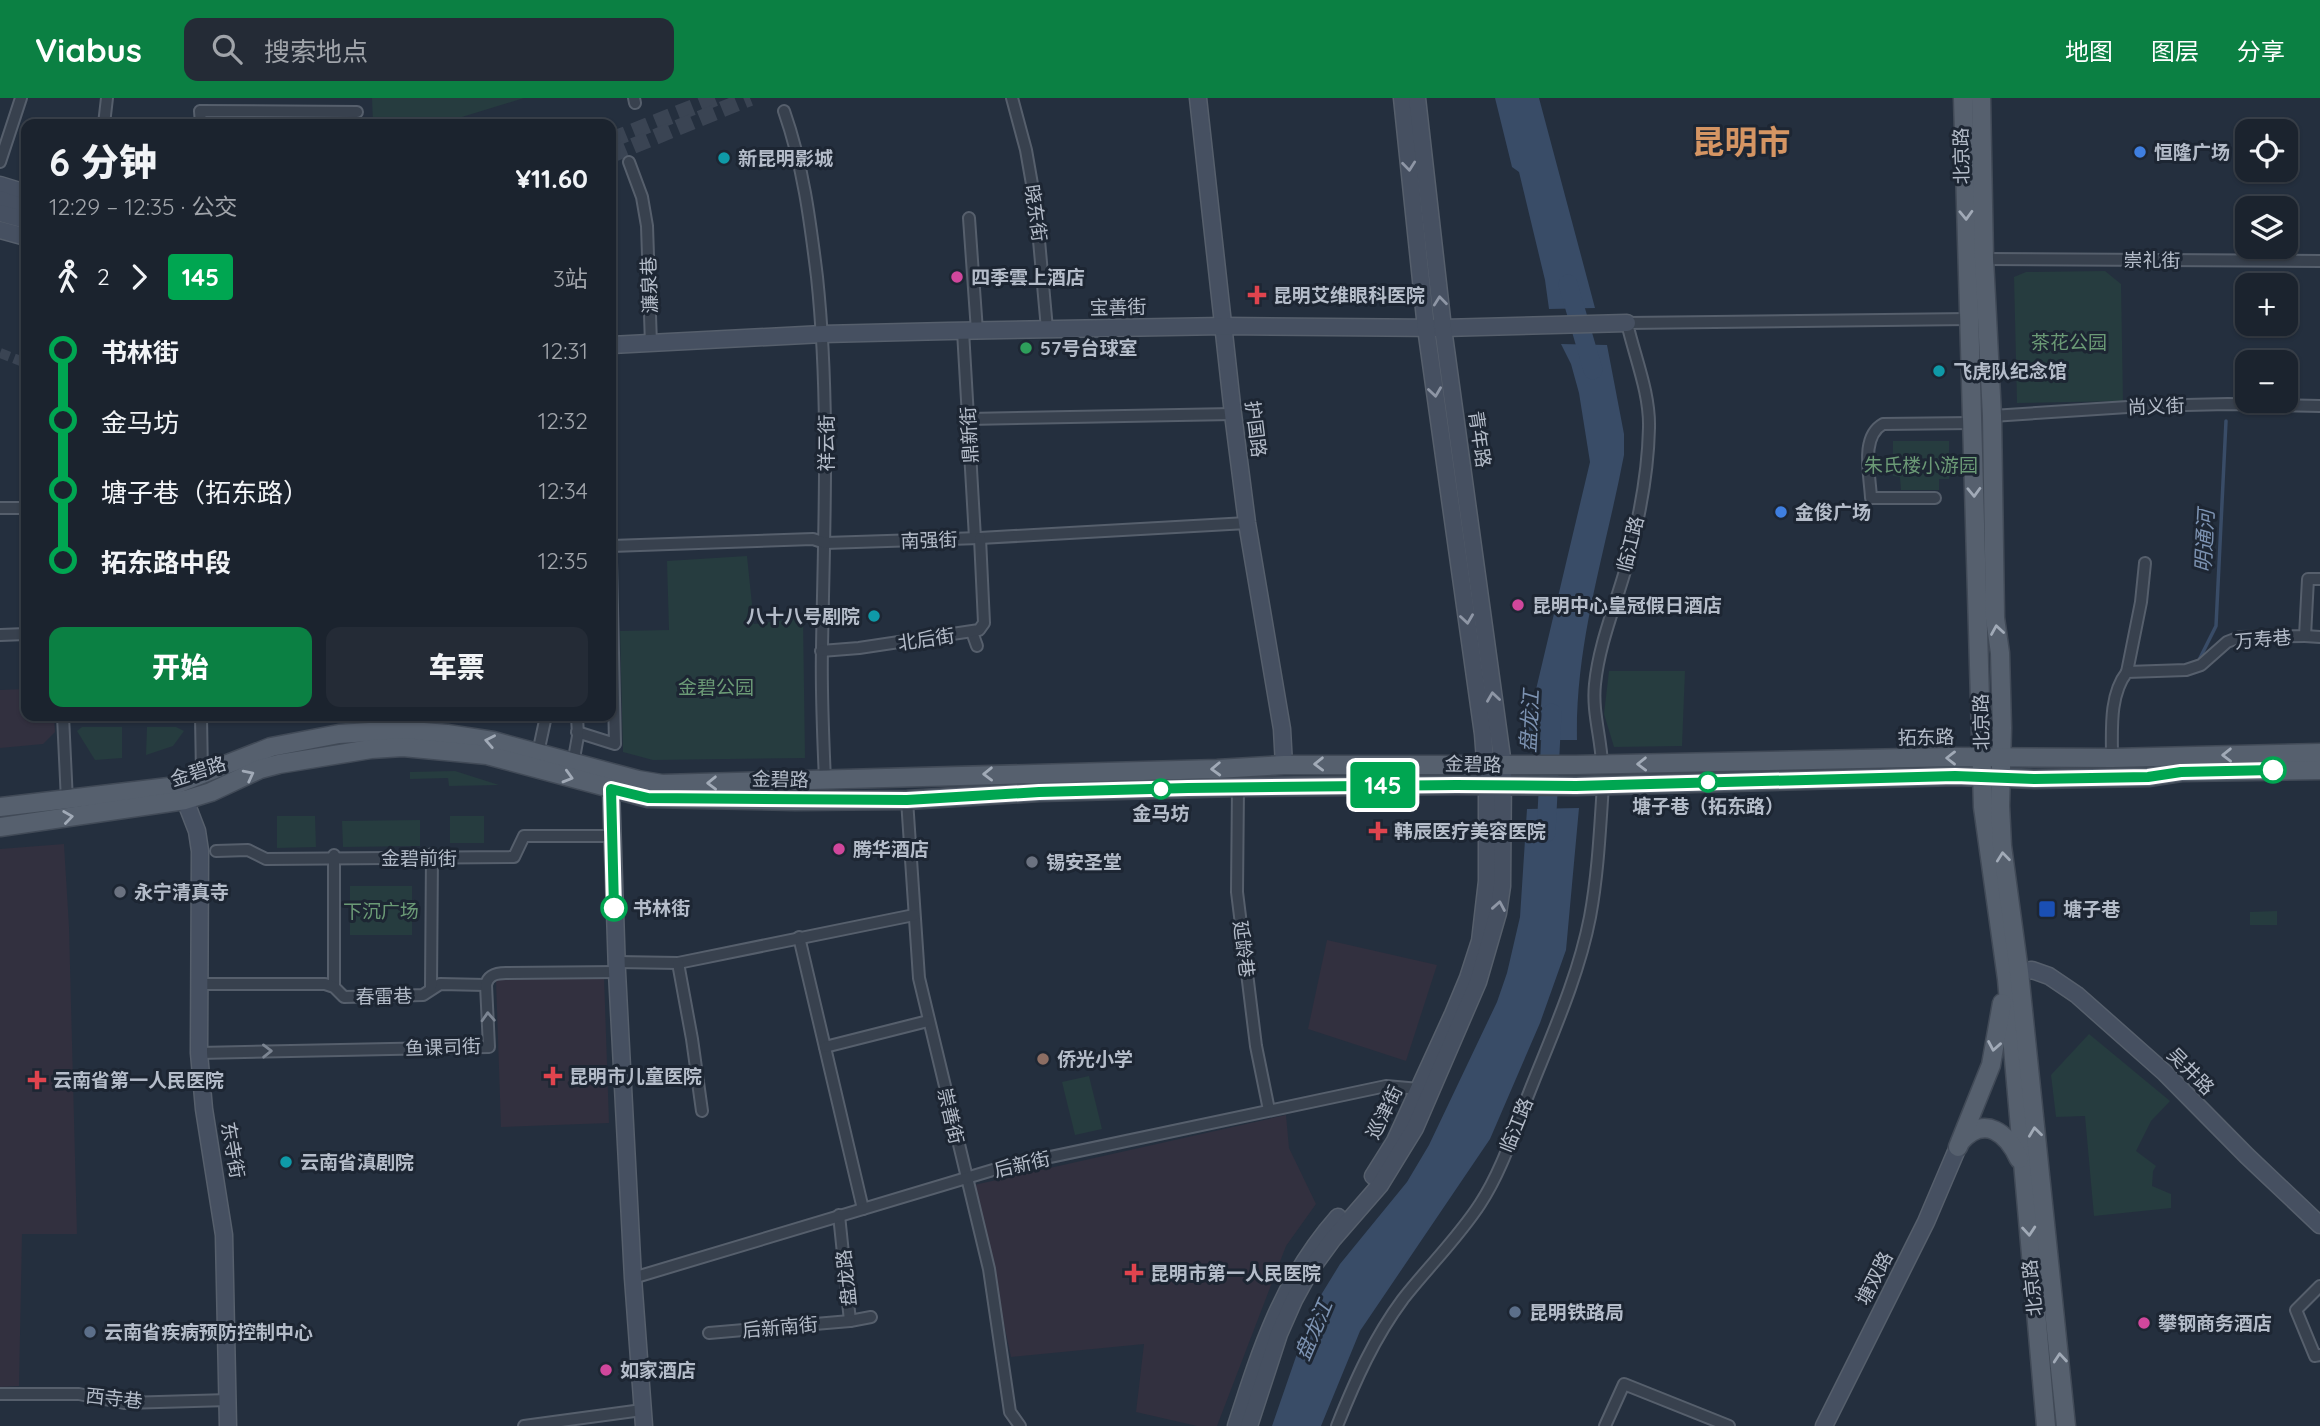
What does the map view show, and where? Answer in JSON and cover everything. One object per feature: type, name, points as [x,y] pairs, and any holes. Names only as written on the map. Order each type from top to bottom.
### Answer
[{"type":"main road","name":"北京路","points":[[1963,98],[1981,778],[1996,910],[2013,975],[2023,1173],[2046,1426]]},
{"type":"main road","name":"北京路","points":[[1981,98],[1984,259],[1992,416],[1995,618],[2000,653],[2002,846],[2013,975],[2066,1426]]},
{"type":"main road","name":"金碧路","points":[[0,807],[67,801],[169,786],[271,747],[339,734],[400,730],[494,741],[573,764],[662,784],[1284,765],[1575,765]]},
{"type":"main road","name":"金碧路","points":[[0,827],[185,800],[211,792],[260,769],[279,764],[371,748],[403,747],[487,755],[648,798],[907,800],[1039,792],[1238,787],[1576,786]]},
{"type":"main road","name":"拓东路","points":[[1575,765],[2320,753]]},
{"type":"main road","name":"拓东路","points":[[1576,786],[1955,776],[2001,779],[2148,777],[2181,772],[2320,770]]},
{"type":"main road","points":[[1958,1147],[1991,1065],[2013,975]]},
{"type":"main road","points":[[1958,1147],[1971,1132],[1984,1128],[1997,1131],[2011,1144],[2023,1173]]},
{"type":"street","points":[[0,162],[21,98]]},
{"type":"street","points":[[105,119],[107,98]]},
{"type":"street","name":"晓东街","points":[[1012,98],[1027,150],[1036,207],[1048,329]]},
{"type":"street","name":"护国路","points":[[1198,98],[1247,523],[1279,707],[1284,765]]},
{"type":"street","name":"青年路","points":[[1402,98],[1494,765],[1502,786]]},
{"type":"street","name":"青年路","points":[[1417,98],[1435,328]]},
{"type":"street","points":[[201,119],[200,111],[357,112]]},
{"type":"street","name":"祥云街","points":[[784,111],[795,141],[805,187],[823,334],[826,441],[821,651],[825,780]]},
{"type":"street","name":"濂泉巷","points":[[629,162],[642,197],[647,226],[651,344]]},
{"type":"street","points":[[0,185],[21,191]]},
{"type":"street","points":[[0,199],[21,206]]},
{"type":"street","points":[[0,213],[21,219]]},
{"type":"street","name":"鼎新街","points":[[969,218],[968,419],[978,538]]},
{"type":"street","points":[[0,230],[21,236]]},
{"type":"street","name":"崇礼街","points":[[1984,259],[2320,261]]},
{"type":"street","points":[[1627,323],[1969,318]]},
{"type":"street","name":"宝善街","points":[[616,345],[823,334],[1048,329],[1223,326],[1435,328],[1627,323]]},
{"type":"street","name":"临江路","points":[[1602,764],[1594,705],[1595,684],[1601,644],[1637,522],[1649,428],[1648,399],[1627,323]]},
{"type":"street","name":"尚义街","points":[[1992,416],[2143,406],[2228,404],[2320,407]]},
{"type":"street","points":[[968,419],[1233,414]]},
{"type":"street","points":[[1935,498],[1871,498],[1867,462],[1876,429],[1884,424],[1972,423]]},
{"type":"street","points":[[0,508],[21,508]]},
{"type":"street","name":"南强街","points":[[616,547],[813,539],[825,543],[978,538],[1247,523]]},
{"type":"street","name":"北后街","points":[[821,651],[979,630],[984,623],[978,538]]},
{"type":"street","points":[[2112,758],[2115,698],[2127,672],[2141,602],[2145,563]]},
{"type":"street","name":"万寿巷","points":[[2127,672],[2186,670],[2201,665],[2227,642],[2240,638],[2305,636],[2308,579],[2320,579]]},
{"type":"street","points":[[972,632],[977,646]]},
{"type":"street","points":[[0,635],[21,634]]},
{"type":"street","points":[[2305,636],[2320,637]]},
{"type":"street","points":[[63,721],[67,801]]},
{"type":"street","points":[[201,721],[202,775]]},
{"type":"street","points":[[538,753],[545,721]]},
{"type":"street","points":[[573,764],[577,721]]},
{"type":"street","points":[[578,732],[615,744],[614,721]]},
{"type":"street","name":"临江路","points":[[1337,1426],[1356,1378],[1377,1338],[1402,1301],[1479,1206],[1496,1177],[1564,1005],[1581,952],[1596,877],[1604,785]]},
{"type":"street","name":"巡津街","points":[[1236,1426],[1271,1322],[1286,1290],[1323,1233],[1379,1169],[1395,1141],[1463,990],[1480,941],[1502,786]]},
{"type":"street","name":"巡津街","points":[[1249,1426],[1279,1334],[1294,1300],[1311,1269],[1333,1239],[1380,1185],[1395,1163],[1415,1128],[1478,982],[1498,913],[1502,886],[1502,786]]},
{"type":"street","name":"延龄巷","points":[[1238,787],[1237,892],[1256,1046],[1269,1110]]},
{"type":"street","points":[[524,1426],[643,1418],[617,967],[611,789]]},
{"type":"street","name":"东寺街","points":[[185,800],[197,831],[200,851],[199,1053],[204,1109],[224,1235],[229,1426]]},
{"type":"street","name":"崇善街","points":[[907,800],[917,965],[965,1178],[989,1269],[1006,1395],[1010,1412],[1020,1426]]},
{"type":"street","name":"金碧前街","points":[[216,851],[248,850],[267,859],[514,857],[524,836],[612,836]]},
{"type":"street","points":[[432,856],[432,987]]},
{"type":"street","points":[[334,857],[334,987]]},
{"type":"street","points":[[486,985],[487,979],[499,973],[678,963],[914,915]]},
{"type":"street","points":[[799,937],[863,1209]]},
{"type":"street","points":[[678,963],[702,1111]]},
{"type":"street","name":"吴井路","points":[[2013,975],[2032,970],[2049,976],[2077,995],[2165,1073],[2246,1156],[2320,1225]]},
{"type":"street","name":"春雷巷","points":[[200,984],[325,984],[334,987],[344,997],[423,995],[439,984],[486,985]]},
{"type":"street","name":"鱼课司街","points":[[199,1053],[489,1047],[486,985]]},
{"type":"street","points":[[825,1047],[928,1021]]},
{"type":"street","name":"后新街","points":[[633,1278],[1016,1164],[1386,1086],[1419,1089]]},
{"type":"street","name":"塘双路","points":[[1824,1426],[1926,1222],[1958,1147]]},
{"type":"street","name":"盘龙路","points":[[839,1215],[850,1321],[871,1317]]},
{"type":"street","points":[[2320,1286],[2296,1310],[2315,1356],[2320,1355]]},
{"type":"street","name":"后新南街","points":[[709,1333],[850,1321]]},
{"type":"street","points":[[1605,1426],[1624,1384],[1729,1426]]},
{"type":"street","name":"西寺巷","points":[[0,1394],[79,1394],[124,1403],[229,1400]]},
{"type":"shaded area","points":[[21,689],[21,721],[54,721],[55,732],[43,744],[0,748],[0,690]]},
{"type":"shaded area","name":"云南省第一人民医院","points":[[64,844],[69,927],[77,1234],[22,1234],[19,1386],[0,1387],[0,849]]},
{"type":"shaded area","points":[[1327,940],[1437,965],[1406,1061],[1308,1029]]},
{"type":"shaded area","name":"昆明市儿童医院","points":[[604,976],[609,1123],[501,1127],[496,980]]},
{"type":"shaded area","name":"昆明市第一人民医院","points":[[1286,1115],[1289,1148],[1316,1204],[1286,1246],[1217,1426],[1197,1426],[1136,1412],[1144,1344],[1011,1357],[974,1185]]},
{"type":"green space","points":[[372,98],[524,98],[455,119],[373,119]]},
{"type":"green space","name":"茶花公园","points":[[2105,271],[2121,284],[2123,401],[2017,403],[2014,277],[2026,272]]},
{"type":"green space","name":"朱氏楼小游园","points":[[1893,441],[1949,441],[1949,479],[1939,479],[1939,490],[1901,490],[1900,477],[1893,476]]},
{"type":"green space","name":"金碧公园","points":[[747,556],[754,624],[803,618],[805,758],[653,760],[623,752],[620,631],[669,630],[667,561]]},
{"type":"green space","points":[[1609,671],[1685,671],[1682,746],[1614,747],[1604,714]]},
{"type":"green space","points":[[82,727],[122,727],[122,758],[95,760],[77,731]]},
{"type":"green space","points":[[147,727],[176,727],[184,731],[173,746],[146,755]]},
{"type":"green space","points":[[455,771],[499,785],[449,786],[448,778],[410,779],[410,772]]},
{"type":"green space","points":[[277,816],[315,816],[316,847],[277,848]]},
{"type":"green space","points":[[450,816],[484,816],[484,843],[450,843]]},
{"type":"green space","points":[[420,820],[420,846],[343,847],[342,821]]},
{"type":"green space","name":"下沉广场","points":[[350,886],[412,886],[412,935],[350,935]]},
{"type":"green space","points":[[2277,911],[2277,925],[2250,925],[2250,912]]},
{"type":"green space","points":[[2089,1034],[2170,1101],[2151,1121],[2136,1151],[2156,1166],[2152,1186],[2171,1194],[2171,1208],[2094,1216],[2085,1116],[2056,1117],[2051,1075]]},
{"type":"green space","points":[[1089,1076],[1102,1129],[1075,1135],[1062,1082]]},
{"type":"water","points":[[1495,98],[1539,98],[1595,308],[1549,309],[1545,280],[1519,172],[1512,167]]},
{"type":"water","points":[[1561,344],[1607,345],[1624,434],[1624,455],[1586,632],[1577,740],[1524,740],[1590,462],[1579,393],[1571,364]]},
{"type":"water","points":[[1579,808],[1566,950],[1540,1023],[1490,1139],[1360,1331],[1321,1426],[1272,1426],[1300,1345],[1321,1295],[1340,1264],[1407,1182],[1429,1145],[1497,1002],[1520,917],[1527,809]]},
{"type":"waterway","name":"盘龙江","points":[[1568,284],[1593,370]]},
{"type":"waterway","name":"明通河","points":[[2199,660],[2216,626],[2226,421]]},
{"type":"waterway","name":"盘龙江","points":[[1546,833],[1552,713]]},
{"type":"tunnel","points":[[616,138],[716,98]]},
{"type":"tunnel","points":[[616,153],[750,98]]},
{"type":"tunnel","points":[[0,353],[21,361]]},
{"type":"bus line","name":"145","points":[[614,908],[611,789],[648,798],[907,800],[1039,792],[1188,788],[1576,786],[1955,776],[2035,779],[2148,777],[2181,772],[2273,770]]},
{"type":"place","name":"恒隆广场","points":[[2140,152]]},
{"type":"place","name":"新昆明影城","points":[[724,158]]},
{"type":"place","name":"四季雲上酒店","points":[[957,277]]},
{"type":"place","name":"昆明艾维眼科医院","points":[[1257,295]]},
{"type":"place","name":"57号台球室","points":[[1026,348]]},
{"type":"place","name":"飞虎队纪念馆","points":[[1939,371]]},
{"type":"place","name":"金俊广场","points":[[1781,512]]},
{"type":"place","name":"昆明中心皇冠假日酒店","points":[[1518,605]]},
{"type":"place","name":"八十八号剧院","points":[[874,616]]},
{"type":"place","name":"塘子巷（拓东路）","points":[[1708,782]]},
{"type":"place","name":"金马坊","points":[[1161,789]]},
{"type":"place","name":"韩辰医疗美容医院","points":[[1378,831]]},
{"type":"place","name":"腾华酒店","points":[[839,849]]},
{"type":"place","name":"锡安圣堂","points":[[1032,862]]},
{"type":"place","name":"永宁清真寺","points":[[120,892]]},
{"type":"place","name":"书林街","points":[[614,908]]},
{"type":"place","name":"塘子巷","points":[[2047,909]]},
{"type":"place","name":"侨光小学","points":[[1043,1059]]},
{"type":"place","name":"昆明市儿童医院","points":[[553,1076]]},
{"type":"place","name":"云南省第一人民医院","points":[[37,1080]]},
{"type":"place","name":"云南省滇剧院","points":[[286,1162]]},
{"type":"place","name":"昆明市第一人民医院","points":[[1134,1273]]},
{"type":"place","name":"昆明铁路局","points":[[1515,1312]]},
{"type":"place","name":"攀钢商务酒店","points":[[2144,1323]]},
{"type":"place","name":"云南省疾病预防控制中心","points":[[90,1332]]},
{"type":"place","name":"如家酒店","points":[[606,1370]]},
{"type":"district","name":"昆明市","points":[[1741,141]]}]
